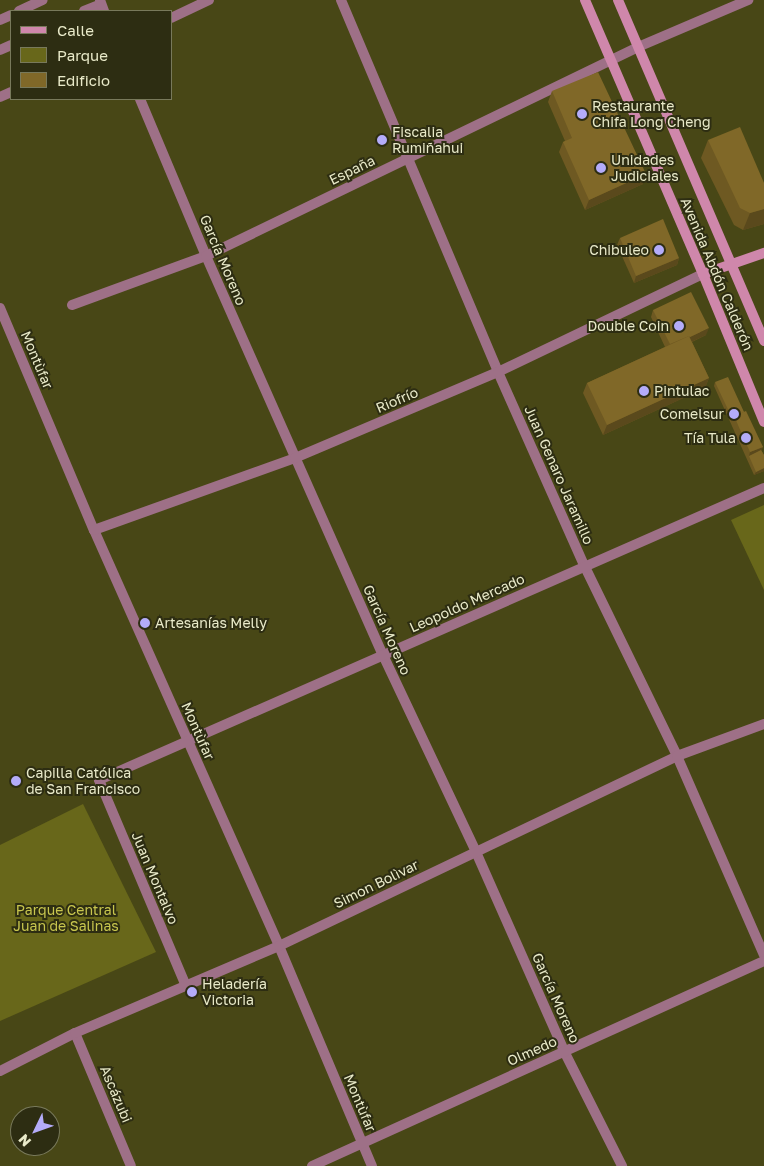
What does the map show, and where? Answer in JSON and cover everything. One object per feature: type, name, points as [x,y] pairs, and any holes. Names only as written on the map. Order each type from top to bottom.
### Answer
[{"type":"main road","name":"Avenida Abdón Calderón","points":[[585,0],[703,274],[764,422]]},
{"type":"main road","name":"Avenida Abdón Calderón","points":[[618,0],[764,341]]},
{"type":"main road","points":[[703,274],[764,253]]},
{"type":"street","points":[[21,10],[43,0]]},
{"type":"street","points":[[172,18],[208,0]]},
{"type":"street","name":"Juan Genaro Jaramillo","points":[[341,0],[498,372],[585,567],[677,756],[764,955]]},
{"type":"street","name":"España","points":[[72,305],[206,256],[638,47],[748,0]]},
{"type":"street","points":[[87,10],[102,5]]},
{"type":"street","name":"García Moreno","points":[[140,100],[206,256],[383,655],[476,852],[564,1051],[622,1166]]},
{"type":"street","name":"Riofrío","points":[[94,530],[295,458],[498,372],[703,274]]},
{"type":"street","name":"Montùfar","points":[[0,308],[94,530],[279,946],[372,1166]]},
{"type":"street","name":"Leopoldo Mercado","points":[[99,780],[764,488]]},
{"type":"street","name":"Simon Bolìvar","points":[[0,1071],[75,1033],[279,946],[677,756],[764,724]]},
{"type":"street","name":"Juan Montalvo","points":[[99,780],[186,986]]},
{"type":"street","name":"Olmedo","points":[[312,1166],[764,961]]},
{"type":"street","name":"Ascázubi","points":[[75,1033],[131,1166]]},
{"type":"green space","points":[[764,505],[764,590],[731,520]]},
{"type":"green space","name":"Parque Central Juan de Salinas","points":[[83,804],[156,952],[0,1021],[0,845]]},
{"type":"building","points":[[598,72],[646,174],[589,200],[563,142],[572,138],[552,91]]},
{"type":"building","points":[[740,127],[764,183],[764,209],[750,213],[740,208],[708,140]]},
{"type":"building","points":[[663,219],[679,258],[636,276],[620,238]]},
{"type":"building","name":"Double Coin","points":[[691,292],[709,328],[670,344],[653,310]]},
{"type":"building","name":"Pintulac","points":[[689,336],[709,378],[607,425],[587,383]]},
{"type":"building","points":[[728,377],[744,412],[734,416],[733,420],[715,382]]},
{"type":"building","points":[[746,411],[763,447],[750,452],[734,416]]},
{"type":"building","points":[[761,450],[764,455],[764,468],[756,472],[749,456]]},
{"type":"place","name":"Restaurante Chifa Long Cheng","points":[[582,114]]},
{"type":"place","name":"Fiscalia Rumiñahui","points":[[382,140]]},
{"type":"place","name":"Unidades Judiciales","points":[[601,168]]},
{"type":"place","name":"Chibuleo","points":[[659,250]]},
{"type":"place","name":"Double Coin","points":[[679,326]]},
{"type":"place","name":"Pintulac","points":[[644,391]]},
{"type":"place","name":"Comelsur","points":[[734,414]]},
{"type":"place","name":"Tía Tula","points":[[746,438]]},
{"type":"place","name":"Artesanías Melly","points":[[145,623]]},
{"type":"place","name":"Capilla Católica de San Francisco","points":[[16,781]]},
{"type":"place","name":"Heladería Victoria","points":[[192,992]]}]
